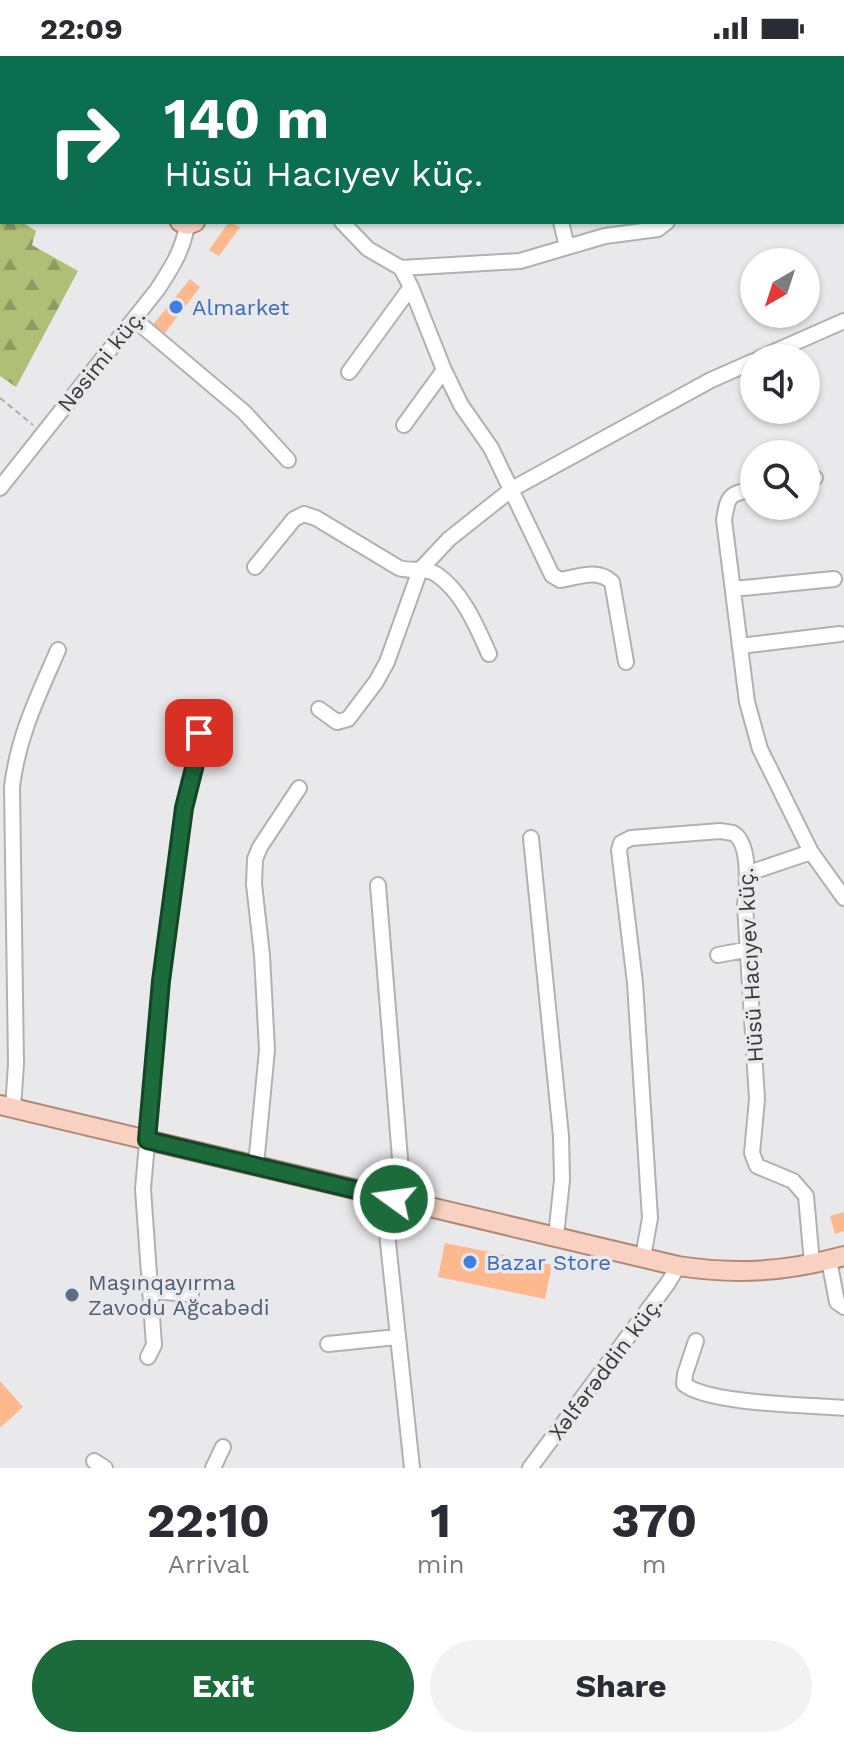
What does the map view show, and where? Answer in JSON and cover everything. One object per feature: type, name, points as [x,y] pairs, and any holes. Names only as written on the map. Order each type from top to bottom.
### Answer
[{"type":"main road","points":[[6,1107],[678,1266],[752,1273],[828,1259]]},
{"type":"street","name":"Nəsimi küç.","points":[[0,488],[157,290],[177,259],[187,224]]},
{"type":"street","points":[[344,224],[368,249],[401,268],[461,405],[491,448],[552,575],[560,580],[597,573],[605,575],[612,582],[626,662]]},
{"type":"street","points":[[561,224],[567,247]]},
{"type":"street","points":[[401,268],[520,261],[605,236],[658,229],[664,224]]},
{"type":"street","points":[[349,372],[411,287]]},
{"type":"street","points":[[134,319],[244,412],[288,460]]},
{"type":"street","points":[[792,344],[844,321]]},
{"type":"street","points":[[319,709],[337,722],[348,719],[387,662],[420,570],[449,539],[512,489],[740,367]]},
{"type":"street","points":[[404,425],[444,370]]},
{"type":"street","points":[[740,492],[734,493],[727,501],[724,520],[747,702],[760,749],[811,852],[844,898]]},
{"type":"street","points":[[255,567],[294,519],[304,514],[316,518],[399,568],[435,574],[468,608],[489,654]]},
{"type":"street","points":[[733,589],[834,579]]},
{"type":"street","points":[[740,646],[840,634]]},
{"type":"street","points":[[6,1107],[16,1064],[12,787],[15,758],[22,732],[58,650]]},
{"type":"street","points":[[148,1357],[154,1345],[143,1189],[147,1140],[161,981],[184,808],[199,733]]},
{"type":"street","points":[[256,1165],[267,1050],[262,955],[254,884],[255,859],[299,788]]},
{"type":"street","name":"Hüsü Hacıyev küç.","points":[[643,1257],[650,1218],[635,983],[619,850],[621,843],[631,838],[720,831],[733,833],[739,840],[749,873],[745,905],[757,1099],[752,1153],[757,1166],[793,1181],[806,1196],[828,1259],[837,1302],[844,1307]]},
{"type":"street","points":[[531,838],[561,1136],[562,1180],[556,1236]]},
{"type":"street","points":[[749,873],[811,852]]},
{"type":"street","points":[[378,885],[401,1171],[388,1214],[387,1233],[412,1468]]},
{"type":"street","points":[[718,955],[750,949]]},
{"type":"street","name":"Xəlfərəddin küç.","points":[[530,1468],[678,1266]]},
{"type":"street","points":[[151,1291],[191,1294]]},
{"type":"street","points":[[328,1344],[397,1337]]},
{"type":"street","points":[[696,1341],[685,1374],[684,1384],[691,1390],[721,1397],[844,1408]]},
{"type":"street","points":[[213,1468],[223,1447]]},
{"type":"path","points":[[0,398],[44,433]]},
{"type":"green space","points":[[0,224],[25,224],[36,231],[32,245],[78,271],[16,387],[0,376]]},
{"type":"building","points":[[228,224],[240,227],[219,256],[209,250]]},
{"type":"building","name":"Almarket","points":[[190,279],[200,287],[162,337],[151,327]]},
{"type":"building","points":[[844,1212],[844,1231],[835,1234],[830,1216]]},
{"type":"building","points":[[445,1243],[552,1265],[545,1299],[438,1277]]},
{"type":"building","points":[[0,1381],[23,1407],[0,1428]]},
{"type":"place","name":"Almarket","points":[[176,307]]},
{"type":"place","name":"Bazar Store","points":[[470,1262]]},
{"type":"place","name":"Maşınqayırma Zavodu Ağcabədi","points":[[72,1295]]},
{"type":"route","points":[[199,733],[184,808],[161,981],[147,1140],[394,1199]]}]
